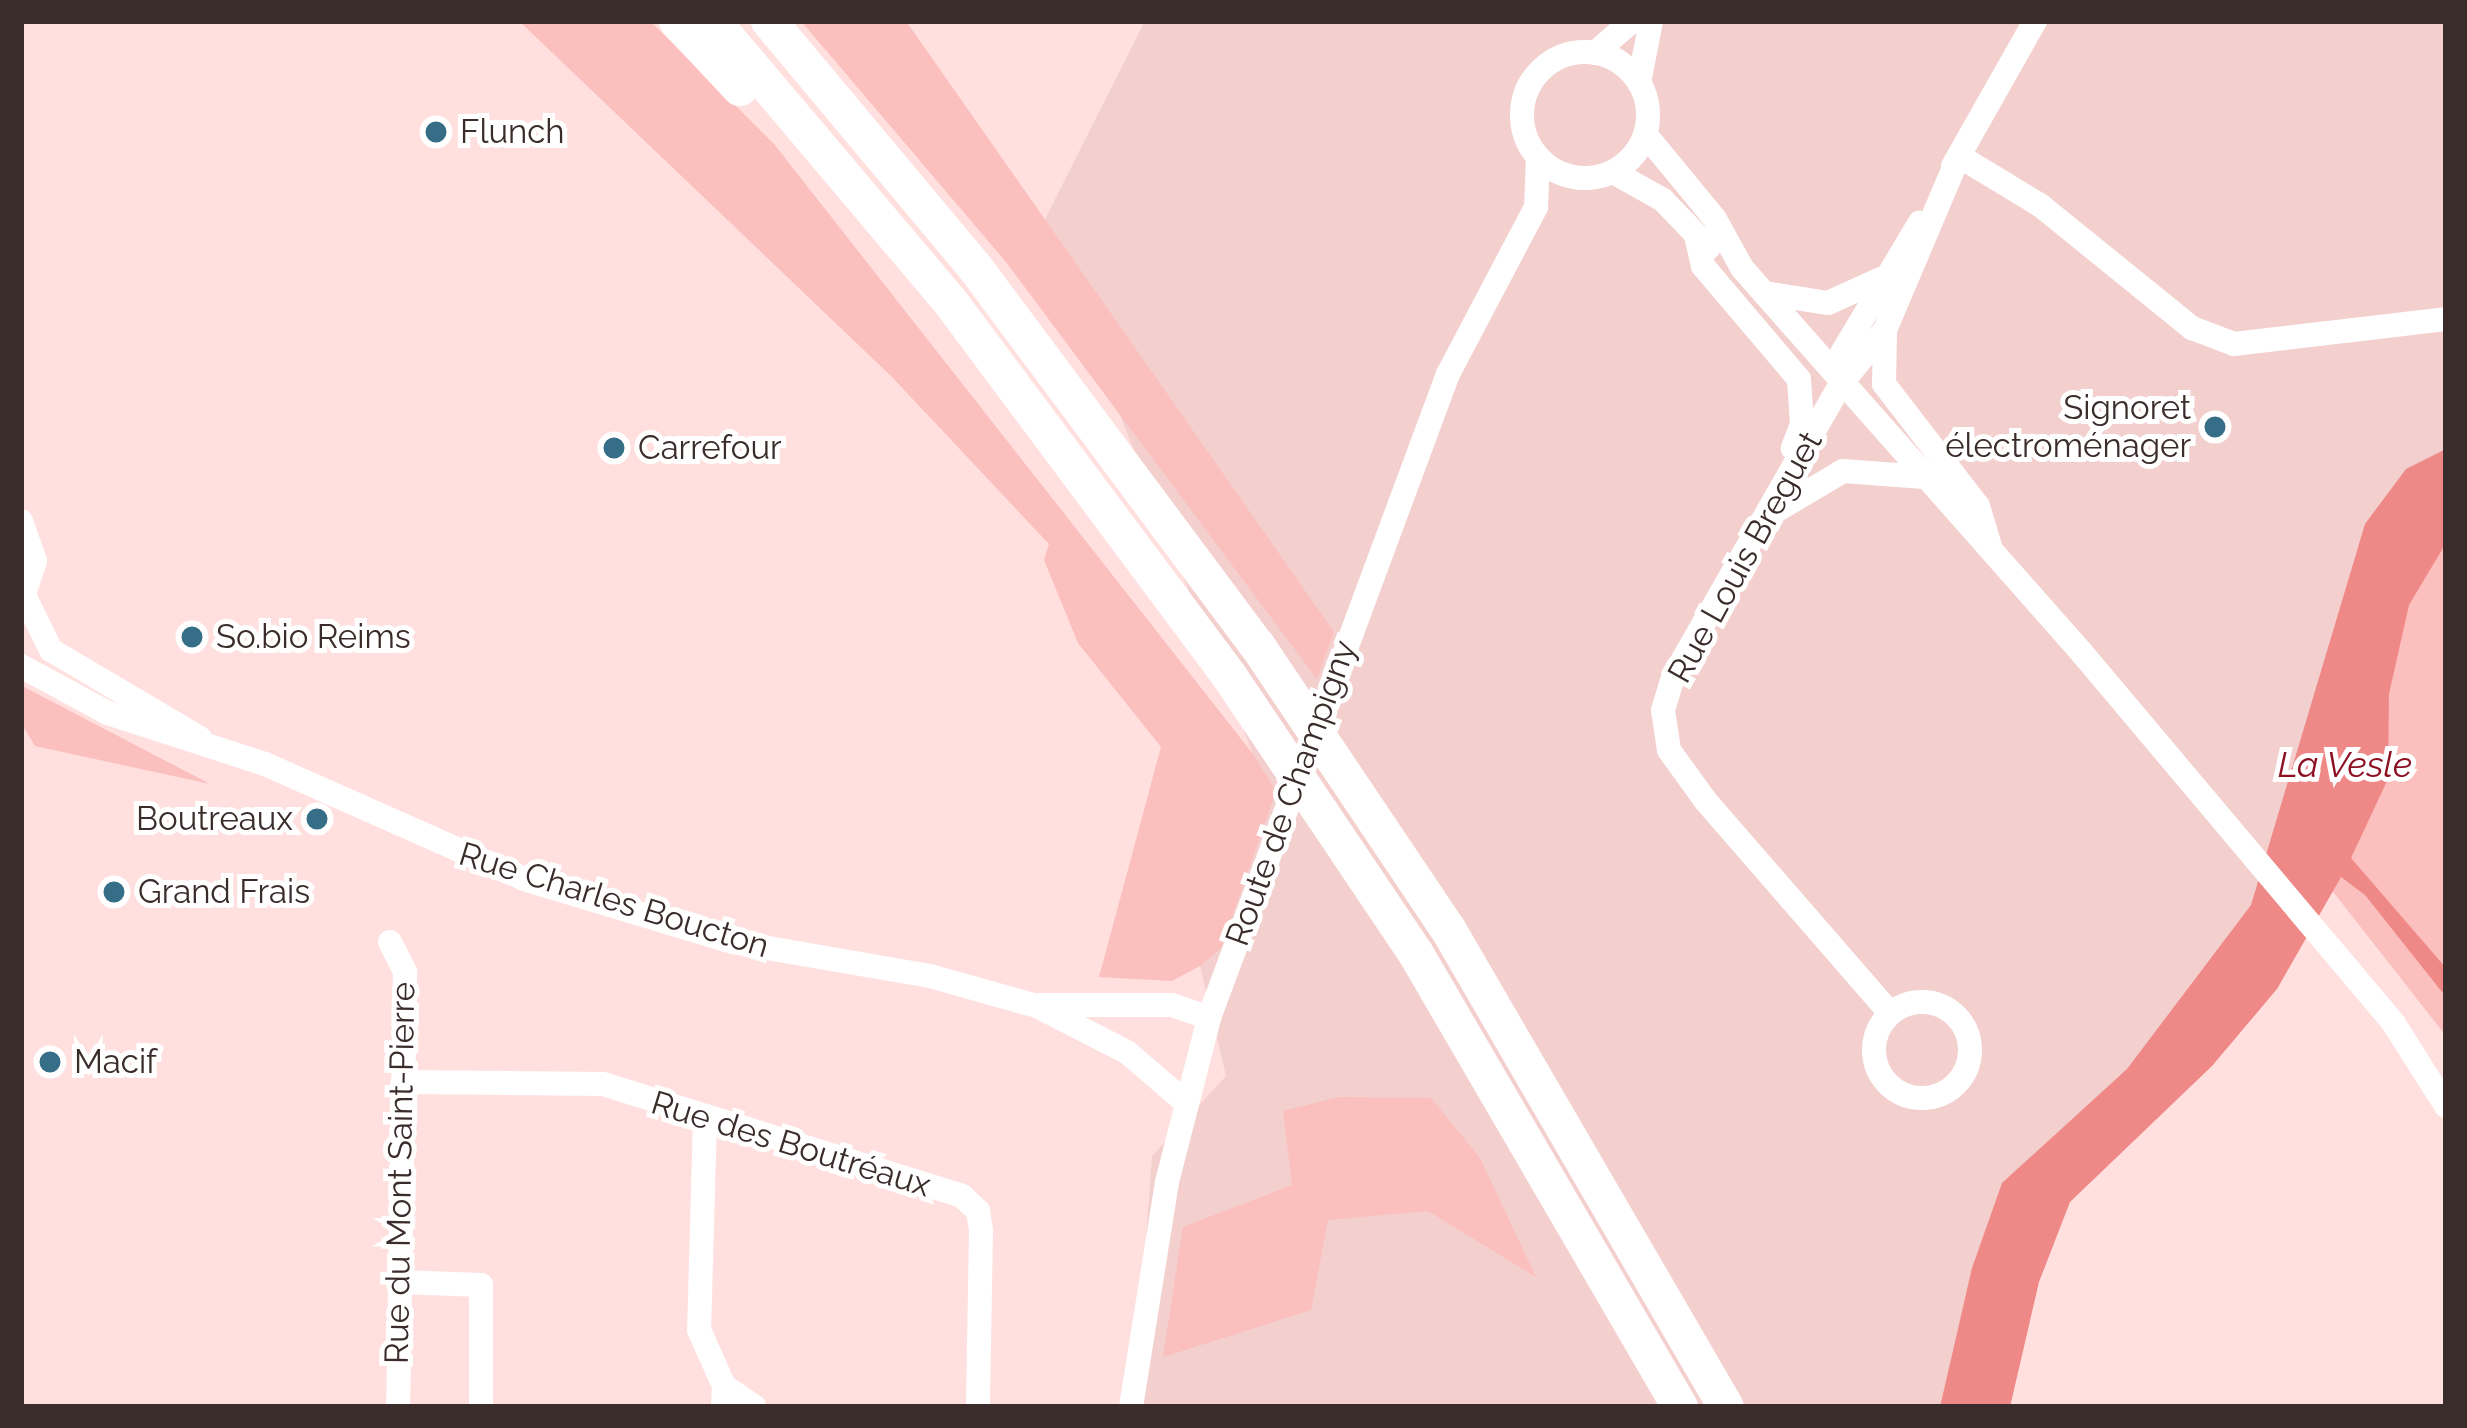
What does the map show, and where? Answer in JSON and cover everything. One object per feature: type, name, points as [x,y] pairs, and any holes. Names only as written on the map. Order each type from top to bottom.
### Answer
[{"type":"highway","points":[[677,21],[812,165],[907,248]]},
{"type":"highway","points":[[712,21],[907,248],[1097,495],[1327,818],[1548,1172],[1680,1407]]},
{"type":"highway","points":[[769,21],[974,266],[1270,663],[1460,948],[1726,1407]]},
{"type":"street","points":[[1632,21],[1595,53],[1552,62],[1530,85],[1522,115],[1538,158],[1570,176],[1613,172],[1663,200],[1697,240],[1742,268]]},
{"type":"street","points":[[1651,21],[1639,83],[1645,134],[1714,219],[1742,268],[2243,844],[2394,1024],[2446,1106]]},
{"type":"street","points":[[1841,384],[1842,353],[2035,21]]},
{"type":"street","points":[[1595,53],[1639,83]]},
{"type":"street","points":[[1613,172],[1645,134]]},
{"type":"street","points":[[1959,156],[2040,206],[2192,328],[2234,344],[2446,319]]},
{"type":"street","points":[[1841,384],[1885,330],[1959,156]]},
{"type":"street","name":"Route de Champigny","points":[[1536,207],[1538,158]]},
{"type":"street","name":"Route de Champigny","points":[[1132,1407],[1184,1101],[1209,1018],[1341,651],[1448,374],[1536,207],[1570,176]]},
{"type":"street","points":[[1697,240],[1703,266],[1798,379],[1802,424],[1767,517]]},
{"type":"street","points":[[1764,293],[1828,303],[1869,289],[1891,269]]},
{"type":"street","points":[[1885,330],[1884,384],[1978,506],[1993,554]]},
{"type":"street","name":"Rue Louis Breguet","points":[[1841,384],[1673,677],[1663,710],[1669,750],[1890,1013]]},
{"type":"street","points":[[1767,517],[1843,471],[1883,468],[1924,477]]},
{"type":"street","points":[[21,521],[35,561],[23,600]]},
{"type":"street","name":"Rue Charles Boucton","points":[[23,600],[51,650],[207,742],[524,879],[733,942],[930,976],[1037,1006],[1127,1052],[1184,1101]]},
{"type":"street","name":"Rue Charles Boucton","points":[[21,666],[127,721],[207,742]]},
{"type":"street","name":"Rue du Mont Saint-Pierre","points":[[391,942],[405,972],[398,1407]]},
{"type":"street","points":[[1936,1003],[1962,1021],[1968,1068],[1947,1092],[1916,1098],[1888,1085],[1874,1040],[1890,1013],[1936,1003]]},
{"type":"street","name":"Rue Charles Boucton","points":[[1037,1006],[1172,1005],[1209,1018]]},
{"type":"street","name":"Rue des Boutréaux","points":[[403,1082],[603,1084],[962,1196],[978,1211],[978,1407]]},
{"type":"street","points":[[705,1119],[699,1330],[724,1397],[755,1407]]},
{"type":"street","points":[[400,1282],[481,1285],[481,1407]]},
{"type":"shaded area","points":[[519,21],[650,21],[774,144],[1253,754],[1276,791],[1221,948],[1200,966],[1172,981],[1099,977],[1161,747],[1078,643],[1044,560],[1049,544],[891,376]]},
{"type":"shaded area","points":[[801,21],[906,21],[1334,632],[1317,679],[1006,262]]},
{"type":"shaded area","points":[[1145,21],[2446,21],[2446,469],[2217,1026],[2036,1222],[1999,1407],[1134,1407],[1152,1156],[1226,1076],[1200,966],[1253,754],[1044,221]]},
{"type":"shaded area","points":[[2446,469],[2446,1036],[2294,842]]},
{"type":"shaded area","points":[[21,684],[210,784],[35,746],[21,723]]},
{"type":"shaded area","points":[[1339,1097],[1431,1098],[1480,1158],[1536,1277],[1428,1211],[1328,1220],[1311,1310],[1163,1357],[1183,1227],[1292,1185],[1283,1111]]},
{"type":"water","name":"La Vesle","points":[[2446,449],[2446,543],[2409,605],[2389,694],[2388,779],[2351,858],[2446,968],[2446,997],[2365,895],[2341,877],[2277,989],[2212,1066],[2070,1202],[2039,1282],[2010,1407],[1940,1407],[1972,1268],[2002,1183],[2127,1069],[2251,905],[2365,524],[2406,469]]},
{"type":"place","name":"Flunch","points":[[436,132]]},
{"type":"place","name":"Signoret électroménager","points":[[2215,427]]},
{"type":"place","name":"Carrefour","points":[[614,448]]},
{"type":"place","name":"So.bio Reims","points":[[192,637]]},
{"type":"place","name":"Boutreaux","points":[[317,819]]},
{"type":"place","name":"Grand Frais","points":[[114,892]]},
{"type":"place","name":"Macif","points":[[50,1062]]}]
